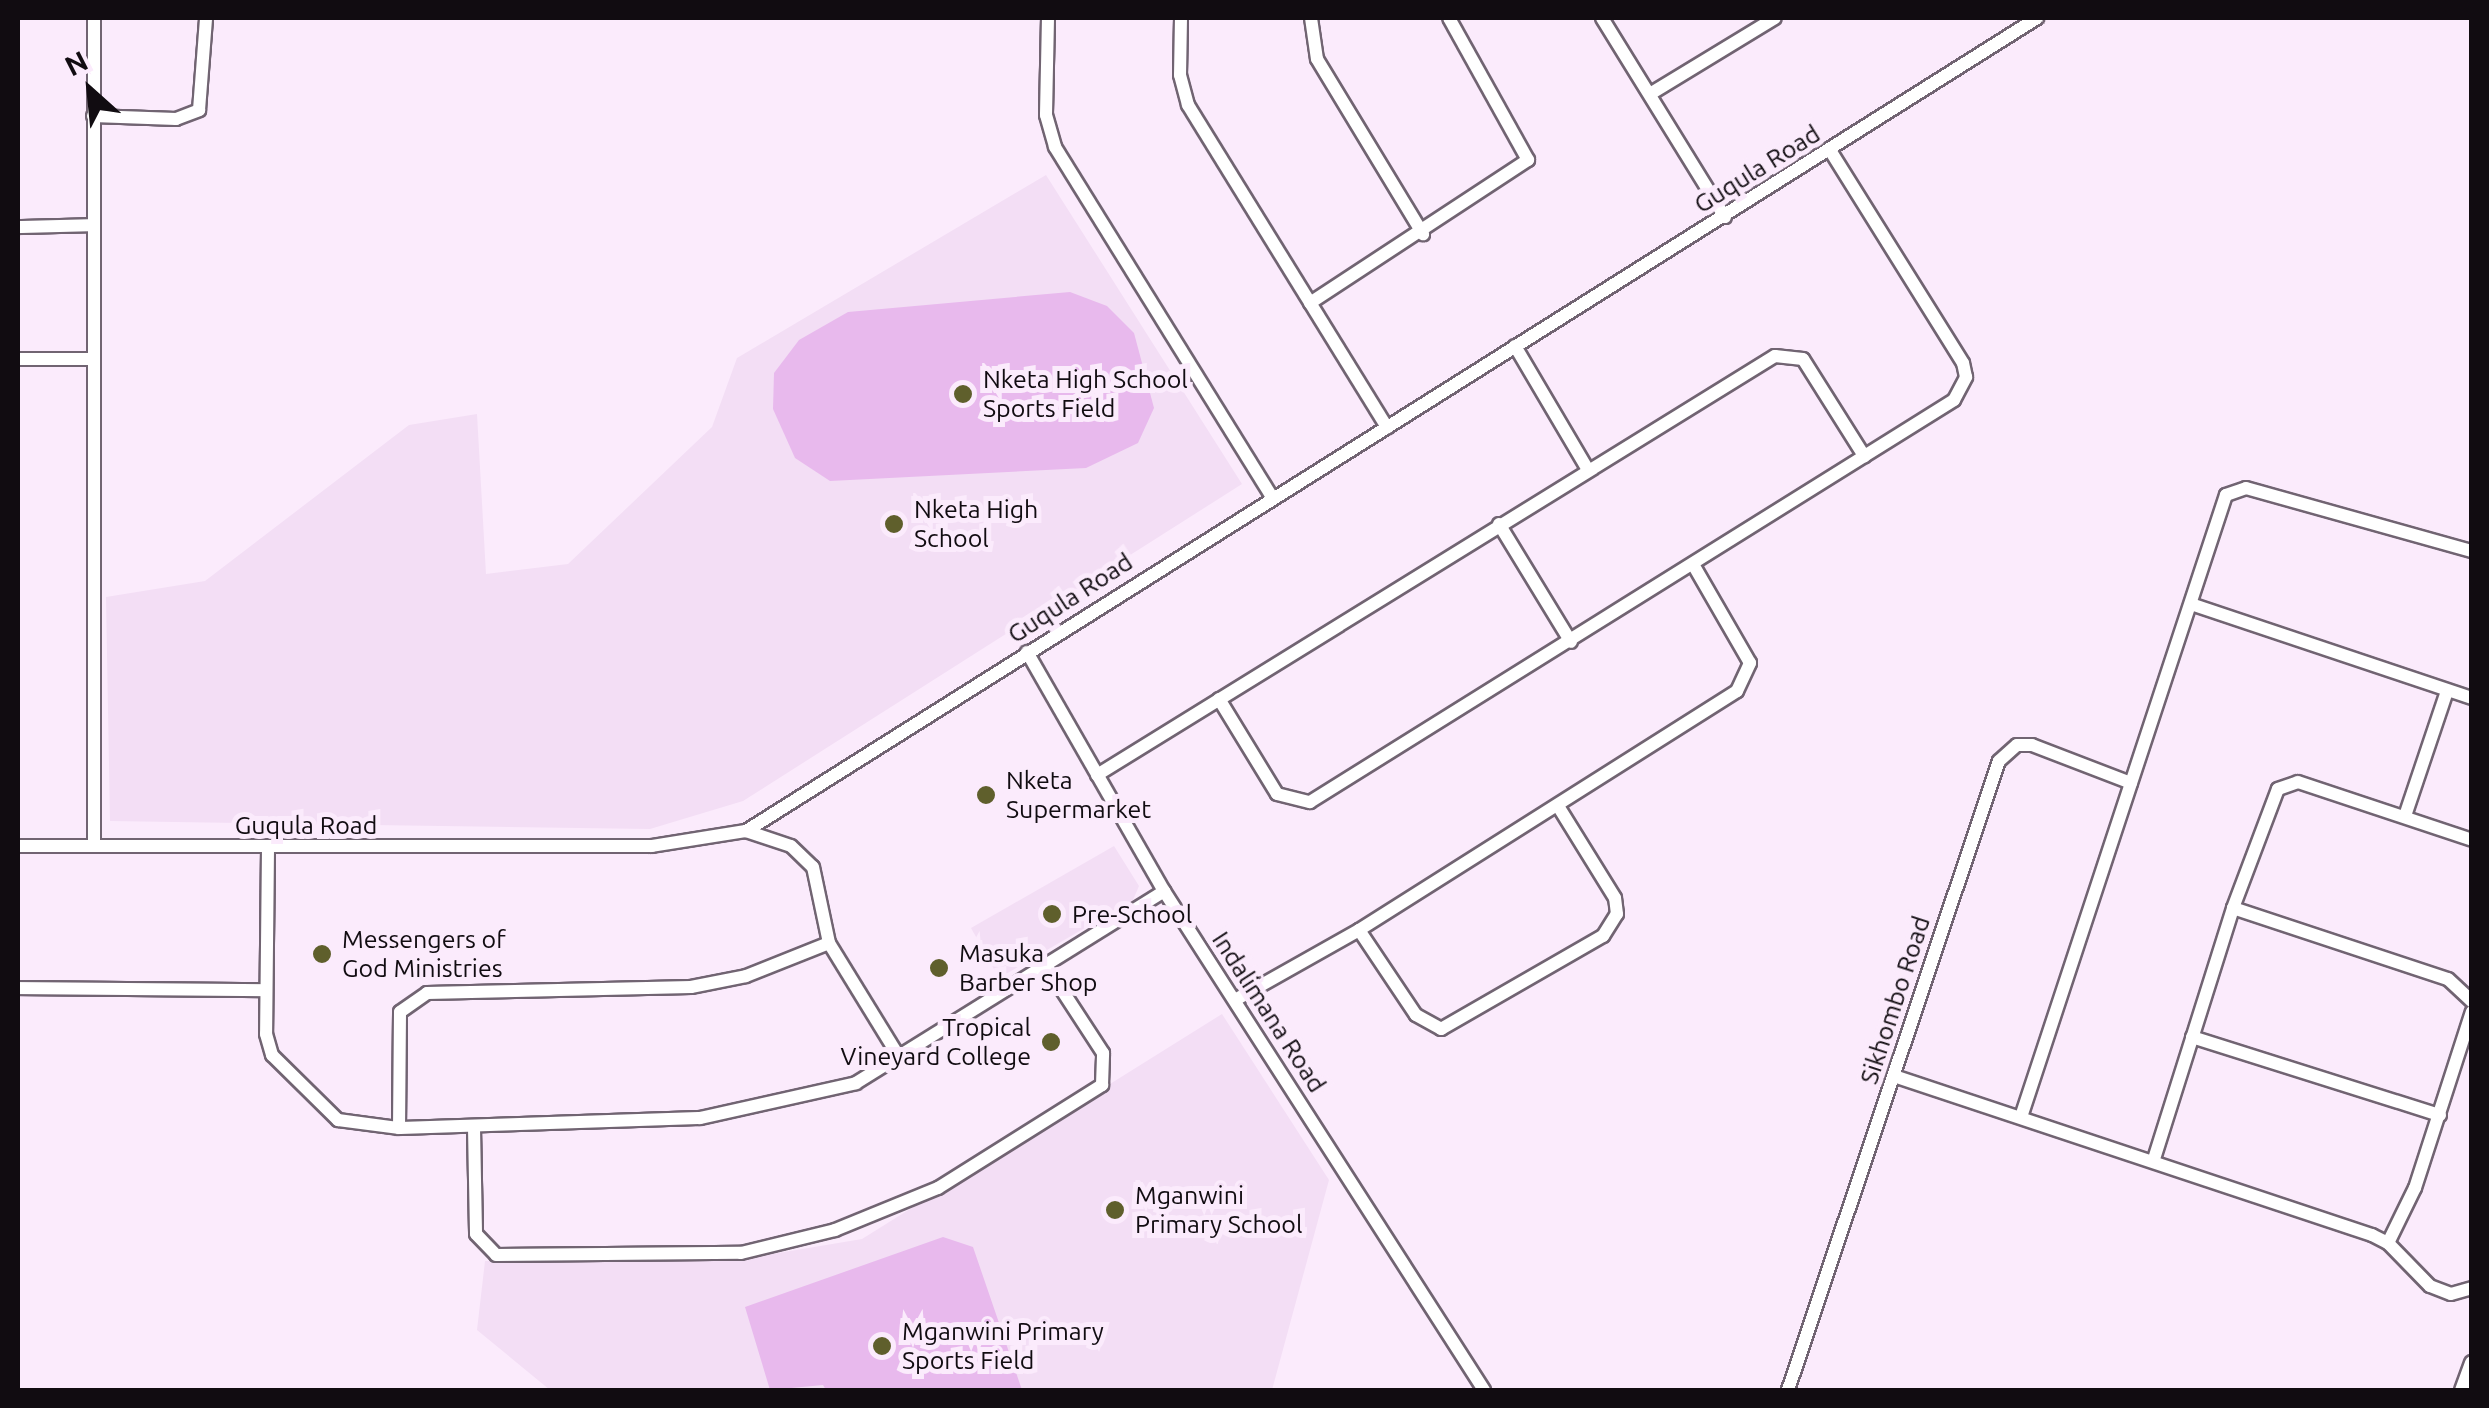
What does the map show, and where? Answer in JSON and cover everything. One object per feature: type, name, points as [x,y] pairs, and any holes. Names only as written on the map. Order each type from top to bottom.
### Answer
[{"type":"street","points":[[94,18],[94,846]]},
{"type":"street","points":[[94,116],[176,119],[198,110],[206,18]]},
{"type":"street","points":[[1048,18],[1046,114],[1055,147],[1274,498]]},
{"type":"street","points":[[1181,18],[1180,75],[1188,105],[1387,427]]},
{"type":"street","points":[[1311,18],[1317,59],[1423,234]]},
{"type":"street","points":[[1310,303],[1423,234],[1528,160],[1449,18]]},
{"type":"street","points":[[1602,18],[1726,217]]},
{"type":"street","points":[[1650,94],[1756,23],[1775,18]]},
{"type":"street","name":"Guqula Road","points":[[18,846],[652,846],[746,831],[2038,18]]},
{"type":"street","points":[[1219,699],[1277,794],[1310,802],[1694,566],[1954,400],[1966,370],[1830,150]]},
{"type":"street","points":[[18,227],[92,225]]},
{"type":"street","points":[[1515,346],[1588,470]]},
{"type":"street","points":[[1097,775],[1783,353],[1806,363],[1864,456]]},
{"type":"street","points":[[18,359],[94,359]]},
{"type":"street","points":[[2021,1116],[2223,500],[2238,488],[2472,551]]},
{"type":"street","points":[[1500,524],[1571,642]]},
{"type":"street","points":[[1234,1000],[1359,930],[1737,691],[1750,676],[1744,648],[1694,566]]},
{"type":"street","points":[[2192,604],[2472,698]]},
{"type":"street","name":"Indalimana Road","points":[[1027,652],[1164,891],[1484,1390]]},
{"type":"street","points":[[2405,816],[2447,691]]},
{"type":"street","name":"Sikhombo Road","points":[[1788,1390],[2005,753],[2032,745],[2130,784]]},
{"type":"street","points":[[2154,1159],[2270,798],[2284,785],[2298,782],[2472,840]]},
{"type":"street","points":[[1359,930],[1416,1015],[1441,1029],[1603,936],[1618,914],[1614,898],[1558,806]]},
{"type":"street","points":[[746,831],[791,846],[813,867],[829,943],[901,1060]]},
{"type":"street","points":[[268,849],[268,1045],[285,1072],[338,1120],[398,1128],[474,1128],[723,1115],[856,1082],[901,1060],[1164,891]]},
{"type":"street","points":[[2232,908],[2448,979],[2472,1000]]},
{"type":"street","points":[[398,1128],[400,1012],[427,993],[691,986],[746,976],[829,943]]},
{"type":"street","points":[[474,1128],[476,1234],[485,1251],[496,1255],[741,1254],[834,1230],[918,1199],[1102,1085],[1103,1053],[1048,967]]},
{"type":"street","points":[[18,988],[265,990]]},
{"type":"street","points":[[2388,1242],[2440,1115],[2472,1012]]},
{"type":"street","points":[[2192,1037],[2440,1115]]},
{"type":"street","points":[[1894,1076],[2154,1159],[2388,1242],[2430,1286],[2455,1294],[2472,1288]]},
{"type":"street","points":[[2462,1390],[2472,1363]]},
{"type":"shaded area","name":"Nketa High School","points":[[1046,175],[1242,484],[743,801],[650,829],[110,821],[106,597],[205,581],[409,425],[477,414],[486,574],[568,564],[712,427],[737,358]]},
{"type":"shaded area","name":"Nketa High School Sports Field","points":[[1070,292],[1107,306],[1134,333],[1154,408],[1138,443],[1086,468],[830,481],[795,458],[773,409],[774,373],[799,340],[848,312]]},
{"type":"shaded area","name":"Pre-School","points":[[1114,846],[1139,886],[1133,900],[999,978],[971,928]]},
{"type":"shaded area","name":"Mganwini Primary School","points":[[1222,1014],[1329,1180],[1272,1390],[550,1390],[477,1330],[485,1261],[742,1259],[862,1239]]},
{"type":"shaded area","name":"Mganwini Primary Sports Field","points":[[943,1237],[973,1247],[1022,1390],[826,1390],[823,1385],[770,1390],[745,1307]]},
{"type":"place","name":"Nketa High School Sports Field","points":[[963,394]]},
{"type":"place","name":"Nketa High School","points":[[894,524]]},
{"type":"place","name":"Nketa Supermarket","points":[[986,795]]},
{"type":"place","name":"Pre-School","points":[[1052,914]]},
{"type":"place","name":"Messengers of God Ministries","points":[[322,954]]},
{"type":"place","name":"Masuka Barber Shop","points":[[939,968]]},
{"type":"place","name":"Tropical Vineyard College","points":[[1051,1042]]},
{"type":"place","name":"Mganwini Primary School","points":[[1115,1210]]},
{"type":"place","name":"Mganwini Primary Sports Field","points":[[882,1346]]}]
